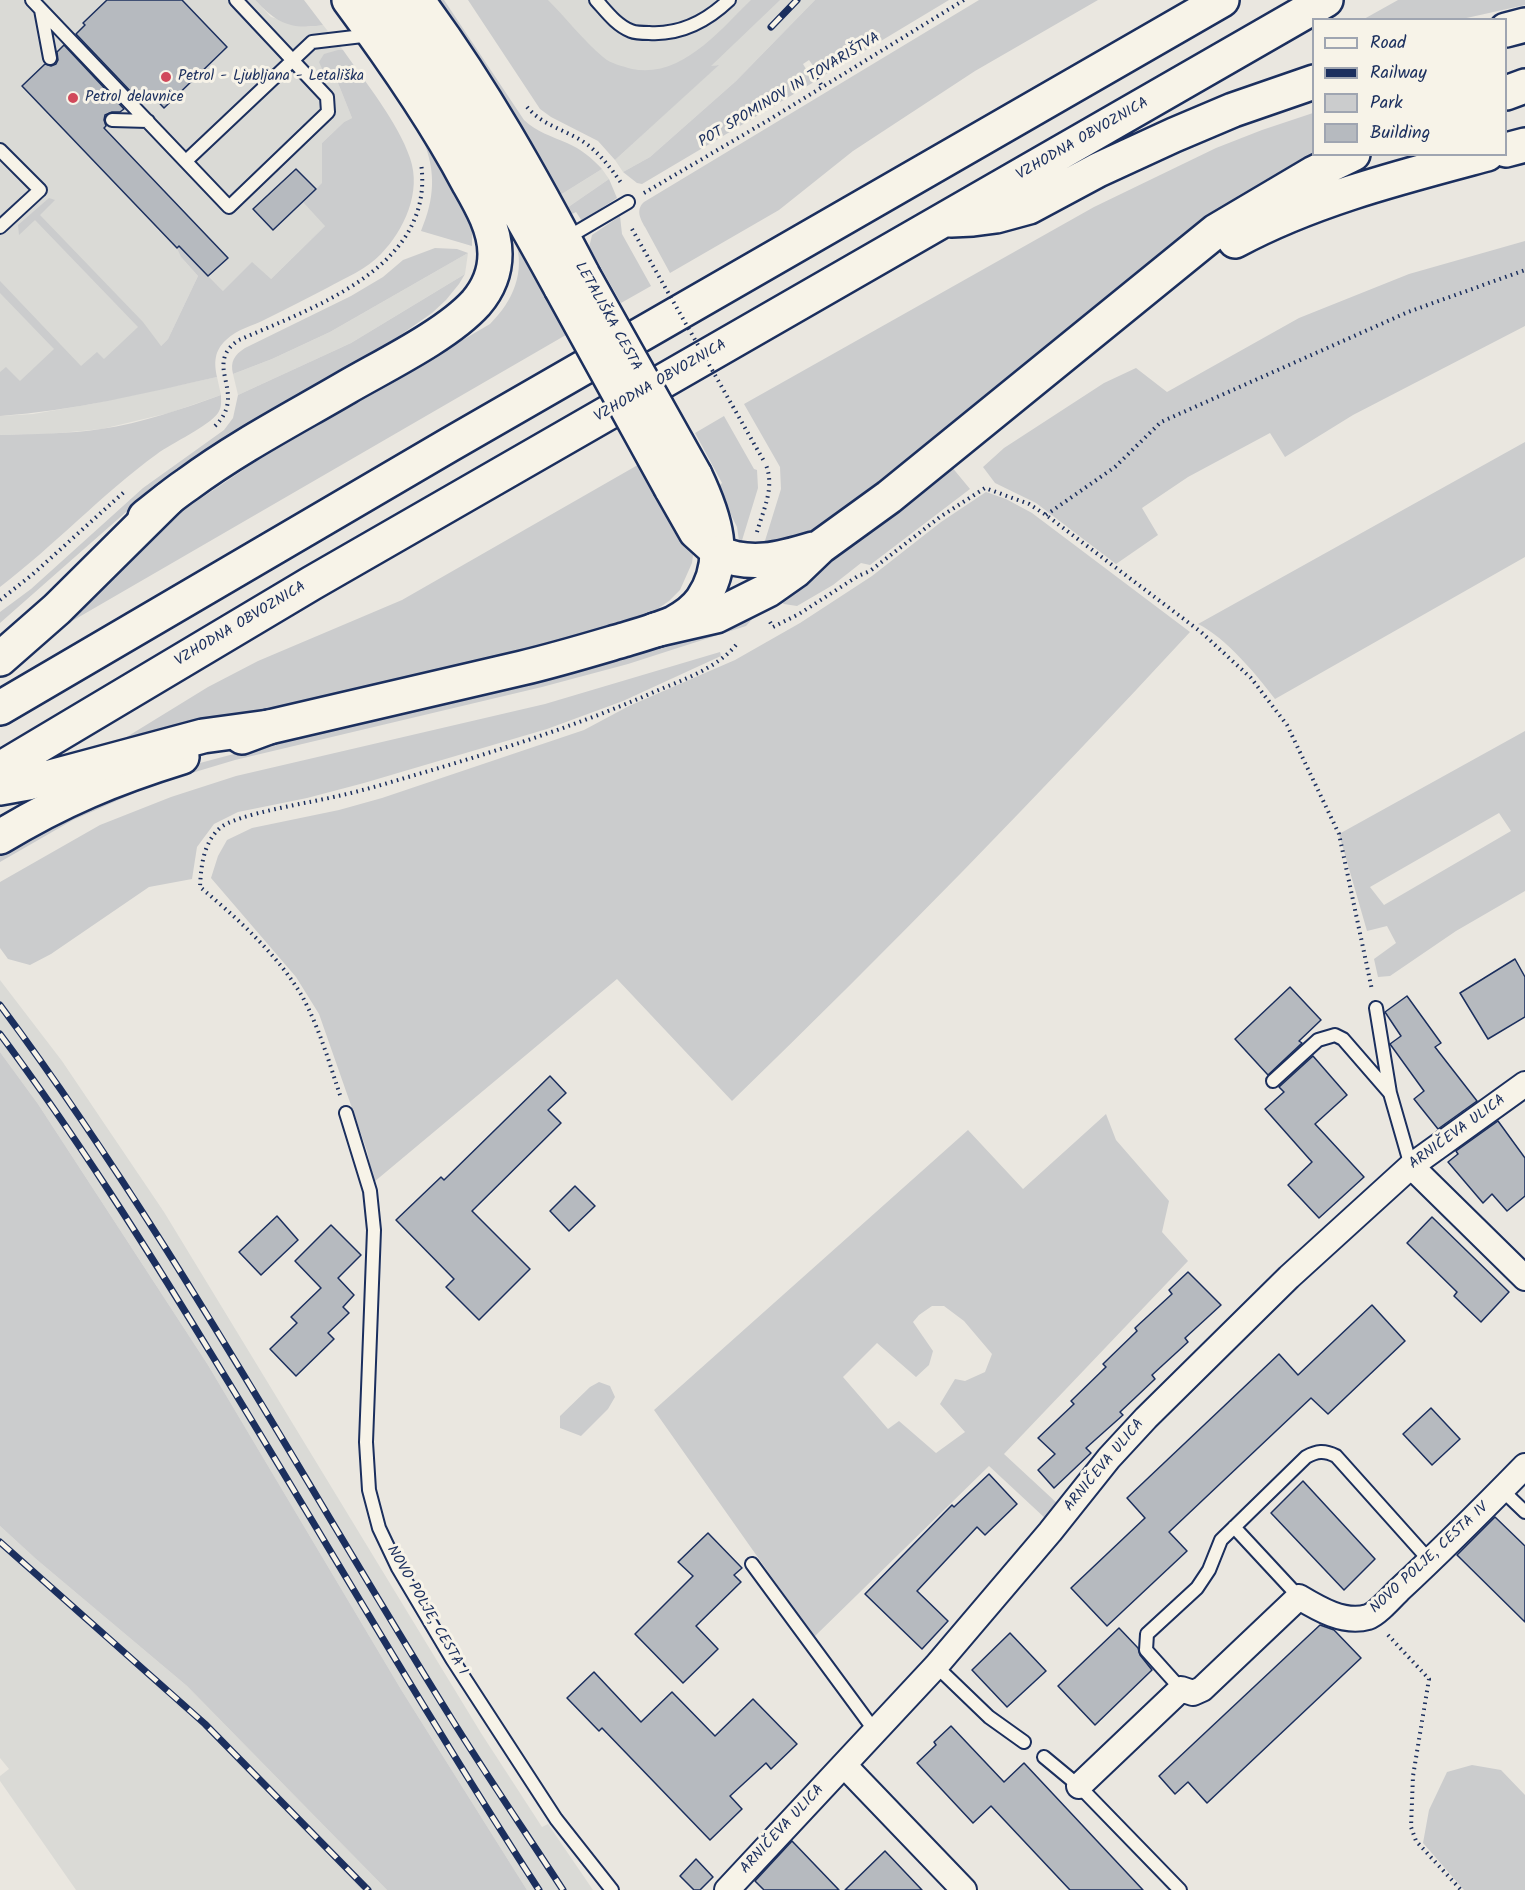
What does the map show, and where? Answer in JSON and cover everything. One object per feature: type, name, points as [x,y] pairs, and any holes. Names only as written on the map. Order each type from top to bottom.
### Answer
[{"type":"main road","points":[[0,637],[84,564],[188,484],[246,446],[443,330],[475,303],[490,281],[495,252],[485,215],[450,148],[399,69],[349,0]]},
{"type":"main road","name":"LETALIŠKA CESTA","points":[[382,0],[410,37],[572,282],[683,482],[711,514],[718,553],[714,574],[704,598],[682,618],[655,630]]},
{"type":"main road","name":"LETALIŠKA CESTA","points":[[417,0],[454,53],[499,125],[564,239],[572,282]]},
{"type":"main road","points":[[0,708],[470,433],[1222,0]]},
{"type":"main road","name":"VZHODNA OBVOZNICA","points":[[0,769],[312,583],[1326,0]]},
{"type":"main road","points":[[1507,30],[1525,25]]},
{"type":"main road","points":[[399,69],[483,148]]},
{"type":"main road","points":[[944,220],[996,216],[1029,207],[1098,170],[1173,135],[1233,110],[1312,83]]},
{"type":"main road","points":[[1507,93],[1525,86]]},
{"type":"main road","points":[[1507,150],[1525,145]]},
{"type":"main road","points":[[0,788],[28,783],[203,736],[269,727],[571,656],[655,630],[716,616],[768,590],[795,571],[820,547],[890,497],[1216,231],[1314,173],[1349,156]]},
{"type":"main road","points":[[1084,337],[1235,241],[1266,225],[1402,176],[1479,156]]},
{"type":"main road","points":[[0,660],[57,609],[168,499]]},
{"type":"main road","points":[[718,553],[739,560],[765,561],[820,547]]},
{"type":"main road","points":[[0,837],[41,812],[85,791],[269,727]]},
{"type":"street","name":"ARNIČEVA ULICA","points":[[727,1890],[936,1666],[1050,1532],[1108,1458],[1146,1418],[1289,1277],[1411,1166],[1525,1084]]},
{"type":"street","points":[[1411,1166],[1525,1278]]},
{"type":"street","name":"NOVO POLJE, CESTA IV","points":[[1299,1596],[1330,1613],[1351,1619],[1371,1617],[1525,1466]]},
{"type":"street","points":[[1079,1786],[1181,1689],[1193,1693],[1202,1689],[1299,1596]]},
{"type":"street","points":[[844,1765],[964,1890]]},
{"type":"lane","points":[[37,4],[229,207],[328,112],[327,97],[236,0]]},
{"type":"lane","points":[[596,0],[624,28],[632,32],[652,34],[672,33],[694,26],[717,12],[729,0]]},
{"type":"lane","points":[[37,4],[51,58]]},
{"type":"lane","points":[[186,161],[312,42],[374,34]]},
{"type":"lane","points":[[112,120],[148,121]]},
{"type":"lane","points":[[0,150],[40,190],[0,227]]},
{"type":"lane","points":[[564,239],[628,202]]},
{"type":"lane","points":[[1376,1008],[1390,1093],[1411,1166]]},
{"type":"lane","points":[[1273,1081],[1318,1040],[1335,1035],[1343,1039],[1390,1093]]},
{"type":"lane","name":"NOVO POLJE, CESTA I","points":[[346,1113],[370,1191],[374,1230],[366,1442],[369,1490],[380,1528],[398,1568],[452,1659],[556,1819],[612,1890]]},
{"type":"lane","points":[[1181,1689],[1146,1650],[1147,1634],[1197,1588],[1209,1570],[1221,1540],[1306,1457],[1317,1451],[1329,1452],[1336,1456],[1430,1561]]},
{"type":"lane","points":[[1502,1490],[1525,1512]]},
{"type":"lane","points":[[1234,1527],[1299,1596]]},
{"type":"lane","points":[[752,1564],[875,1731]]},
{"type":"lane","points":[[936,1666],[989,1717],[1024,1742]]},
{"type":"lane","points":[[1044,1757],[1079,1786],[1180,1890]]},
{"type":"path","name":"POT SPOMINOV IN TOVARIŠTVA","points":[[628,202],[964,0]]},
{"type":"path","points":[[814,73],[822,86]]},
{"type":"path","points":[[522,101],[547,125],[574,137],[597,153],[623,185],[628,202]]},
{"type":"path","points":[[211,430],[221,421],[230,396],[223,367],[225,354],[229,348],[239,340],[327,299],[380,267],[402,243],[416,218],[422,190],[421,162]]},
{"type":"path","points":[[632,229],[768,470],[770,488],[755,538]]},
{"type":"path","points":[[1046,515],[1115,467],[1161,422],[1408,312],[1525,270]]},
{"type":"path","points":[[0,600],[33,574],[132,486]]},
{"type":"path","points":[[773,627],[870,571],[940,517],[985,488],[1029,504],[1201,632],[1251,678],[1287,725],[1339,834],[1376,1008]]},
{"type":"path","points":[[346,1113],[322,1039],[301,995],[274,959],[225,908],[200,887],[204,857],[209,842],[220,827],[238,819],[340,796],[547,734],[624,705],[690,676],[726,657],[736,645]]},
{"type":"path","points":[[1371,1617],[1429,1678],[1413,1776],[1411,1827],[1416,1842],[1461,1890]]},
{"type":"shaded area","points":[[0,0],[255,0],[271,17],[309,27],[323,25],[343,50],[338,50],[323,71],[338,83],[352,118],[344,122],[322,143],[325,226],[271,279],[223,291],[180,246],[181,257],[198,276],[168,339],[161,346],[0,390]]},
{"type":"shaded area","points":[[542,0],[815,0],[736,81],[650,157],[623,172],[615,160],[718,65],[620,83]]},
{"type":"shaded area","points":[[602,169],[609,179],[564,210],[557,197]]},
{"type":"shaded area","points":[[468,253],[465,274],[351,343],[238,395],[233,374],[330,332]]},
{"type":"shaded area","points":[[217,377],[221,395],[169,413],[102,429],[49,434],[0,435],[0,416],[33,414],[91,404]]},
{"type":"shaded area","points":[[0,980],[62,1061],[164,1212],[481,1733],[542,1827],[548,1824],[593,1890],[527,1890],[402,1691],[208,1365],[38,1104],[0,1052]]},
{"type":"shaded area","points":[[0,1526],[187,1686],[387,1890],[76,1890],[0,1781],[0,1776],[9,1769],[0,1758]]},
{"type":"green space","points":[[255,0],[304,0],[323,25],[302,26],[285,23],[270,14]]},
{"type":"green space","points":[[434,0],[444,0],[524,120],[539,131],[577,148],[602,169],[557,197]]},
{"type":"green space","points":[[468,0],[548,0],[606,59],[632,69],[650,70],[667,67],[698,50],[751,0],[780,0],[711,66],[719,65],[615,160],[598,141],[540,109]]},
{"type":"green space","points":[[815,0],[949,0],[821,77],[809,60],[803,64],[814,82],[642,184],[637,183],[623,172],[650,157],[736,81]]},
{"type":"green space","points":[[979,0],[1098,0],[975,71],[853,151],[779,210],[670,273],[641,218],[639,212],[644,202]]},
{"type":"green space","points":[[1398,0],[1525,0],[1525,5],[1466,18],[1366,18]]},
{"type":"green space","points":[[343,50],[398,130],[413,171],[414,184],[409,210],[397,234],[381,254],[348,277],[230,336],[217,353],[215,362],[217,377],[82,406],[0,416],[0,372],[6,367],[20,381],[54,349],[0,293],[0,281],[81,366],[97,352],[104,359],[138,327],[35,220],[19,235],[18,225],[49,198],[55,200],[40,215],[143,322],[161,346],[168,339],[198,276],[181,257],[177,248],[179,246],[223,291],[252,262],[271,279],[325,226],[303,202],[322,183],[322,143],[344,122],[352,118],[338,83],[323,71],[319,62],[324,54]]},
{"type":"green space","points":[[387,72],[467,211],[472,231],[472,246],[421,231],[429,207],[432,186],[431,166],[419,130]]},
{"type":"green space","points":[[1312,113],[1312,156],[1323,156],[1159,257],[1055,338],[937,439],[854,505],[797,539],[764,544],[781,489],[780,467],[744,404],[1094,207],[1216,148]]},
{"type":"green space","points":[[609,179],[617,198],[582,221],[576,212],[568,216],[564,210]]},
{"type":"green space","points":[[620,216],[622,234],[651,286],[621,303],[600,266],[596,268],[588,252],[592,235]]},
{"type":"green space","points":[[523,234],[571,332],[60,628],[63,619],[147,540],[182,511],[264,456],[490,324],[511,296],[519,263],[515,239]]},
{"type":"green space","points":[[1525,241],[1525,326],[1353,415],[1285,457],[1270,433],[1188,477],[1142,508],[1158,535],[1116,564],[1036,503],[995,483],[983,467],[1004,448],[1104,383],[1136,368],[1167,392],[1299,318],[1409,274]]},
{"type":"green space","points":[[435,248],[457,249],[468,253],[330,332],[233,374],[234,359],[245,348],[351,296],[383,277],[403,260]]},
{"type":"green space","points":[[465,274],[446,300],[432,313],[399,336],[228,437],[151,490],[0,623],[0,612],[31,589],[143,488],[224,430],[233,418],[238,395],[351,343]]},
{"type":"green space","points":[[221,395],[220,409],[213,418],[137,469],[0,587],[0,435],[51,434],[101,429],[162,415]]},
{"type":"green space","points":[[724,416],[754,469],[757,470],[758,488],[740,547],[737,527],[717,487],[722,483],[695,433]]},
{"type":"green space","points":[[1525,442],[1525,557],[1275,699],[1230,647],[1198,624]]},
{"type":"green space","points":[[643,462],[694,548],[692,563],[680,590],[653,612],[549,646],[112,750],[125,738],[208,687],[258,661],[402,600]]},
{"type":"green space","points":[[951,466],[970,489],[870,565],[861,563],[833,585],[797,606],[784,604],[773,596]]},
{"type":"green space","points":[[986,492],[1006,499],[1032,513],[1190,632],[964,870],[732,1101],[617,979],[374,1182],[367,1151],[319,1014],[296,977],[211,878],[218,856],[227,840],[252,828],[339,810],[382,798],[584,730],[629,706],[735,660],[800,623],[872,576],[941,522]]},
{"type":"green space","points":[[755,612],[754,617],[746,626],[628,664],[542,687],[235,760],[155,784],[73,820],[0,862],[0,847],[151,776],[538,682],[627,658]]},
{"type":"green space","points":[[720,652],[721,656],[623,701],[547,729],[364,783],[307,798],[238,812],[214,824],[197,847],[192,879],[149,887],[51,954],[30,965],[8,959],[0,948],[0,882],[100,825],[171,797],[236,776],[545,704]]},
{"type":"green space","points":[[1525,731],[1525,891],[1456,931],[1390,976],[1378,977],[1374,959],[1396,943],[1387,926],[1367,931],[1339,834]],"holes":[[[1499,813],[1511,831],[1384,905],[1370,887]]]},
{"type":"green space","points":[[0,1052],[38,1104],[208,1365],[402,1691],[527,1890],[387,1890],[187,1686],[0,1526]]},
{"type":"green space","points":[[1106,1114],[1116,1140],[1169,1201],[1162,1232],[1188,1261],[1004,1454],[1058,1504],[1046,1519],[989,1466],[814,1637],[654,1410],[968,1130],[1023,1189]],"holes":[[[932,1306],[944,1306],[964,1321],[992,1354],[985,1372],[965,1381],[955,1379],[940,1404],[965,1432],[936,1453],[899,1421],[888,1429],[843,1377],[877,1343],[916,1377],[929,1365],[933,1351],[913,1322]]]},
{"type":"green space","points":[[599,1382],[610,1386],[615,1397],[608,1409],[581,1436],[560,1428],[560,1416],[590,1387]]},
{"type":"green space","points":[[1472,1765],[1501,1770],[1525,1795],[1525,1890],[1464,1890],[1423,1843],[1429,1810],[1447,1772]]},
{"type":"building","name":"Petrol - Ljubljana - Letališka","points":[[107,0],[182,0],[227,47],[164,108],[145,88],[136,97],[76,34],[85,25],[83,23]]},
{"type":"building","points":[[64,45],[124,109],[105,115],[106,126],[104,128],[228,258],[208,276],[179,246],[177,248],[22,86],[45,64],[51,66],[56,64],[57,52]]},
{"type":"building","points":[[296,169],[316,189],[273,230],[253,209]]},
{"type":"building","points":[[1515,959],[1525,977],[1525,1017],[1488,1039],[1460,993]]},
{"type":"building","points":[[1290,987],[1321,1020],[1299,1041],[1302,1043],[1268,1075],[1235,1039]]},
{"type":"building","points":[[1407,996],[1441,1043],[1435,1047],[1477,1101],[1438,1129],[1414,1099],[1424,1091],[1390,1044],[1401,1036],[1385,1012]]},
{"type":"building","points":[[1313,1056],[1347,1095],[1315,1124],[1364,1177],[1319,1218],[1288,1185],[1312,1162],[1265,1109],[1284,1092],[1279,1087]]},
{"type":"building","points":[[550,1076],[566,1093],[548,1110],[561,1123],[472,1211],[530,1269],[479,1320],[446,1287],[454,1279],[396,1220],[441,1177],[444,1180]]},
{"type":"building","points":[[1498,1121],[1525,1158],[1525,1196],[1507,1211],[1492,1194],[1483,1203],[1448,1162],[1458,1154],[1456,1151]]},
{"type":"building","points":[[575,1186],[595,1206],[569,1231],[550,1211]]},
{"type":"building","points":[[277,1216],[298,1240],[261,1275],[239,1252]]},
{"type":"building","points":[[1432,1217],[1509,1292],[1481,1322],[1454,1296],[1457,1292],[1407,1243]]},
{"type":"building","points":[[331,1225],[361,1255],[338,1278],[354,1295],[343,1307],[349,1313],[328,1333],[334,1339],[296,1376],[270,1349],[297,1323],[291,1317],[321,1288],[295,1261]]},
{"type":"building","points":[[1188,1272],[1221,1305],[1185,1338],[1188,1342],[1152,1375],[1155,1379],[1120,1412],[1123,1415],[1086,1448],[1091,1453],[1054,1488],[1038,1470],[1055,1454],[1038,1438],[1074,1404],[1071,1401],[1106,1367],[1103,1364],[1137,1331],[1135,1328],[1172,1294],[1169,1290]]},
{"type":"building","points":[[1372,1305],[1405,1341],[1328,1414],[1311,1398],[1169,1532],[1187,1551],[1107,1626],[1071,1588],[1145,1518],[1127,1498],[1279,1354],[1298,1375]]},
{"type":"building","points":[[1431,1408],[1460,1439],[1432,1465],[1403,1434]]},
{"type":"building","points":[[989,1474],[1017,1504],[985,1535],[977,1527],[917,1591],[948,1621],[922,1649],[865,1594],[952,1505],[954,1507]]},
{"type":"building","points":[[1303,1481],[1375,1559],[1344,1590],[1271,1513]]},
{"type":"building","points":[[1495,1517],[1525,1546],[1525,1622],[1457,1555]]},
{"type":"building","points":[[708,1533],[742,1568],[734,1575],[741,1582],[696,1626],[718,1649],[683,1683],[635,1634],[693,1576],[678,1562]]},
{"type":"building","points":[[1320,1625],[1334,1630],[1361,1658],[1207,1803],[1188,1782],[1175,1794],[1159,1776]]},
{"type":"building","points":[[1119,1628],[1138,1648],[1140,1655],[1152,1670],[1095,1725],[1058,1686]]},
{"type":"building","points":[[1010,1633],[1046,1671],[1007,1707],[972,1670]]},
{"type":"building","points":[[594,1672],[641,1722],[672,1692],[715,1736],[753,1699],[797,1744],[771,1769],[766,1763],[730,1796],[742,1809],[710,1840],[602,1728],[599,1731],[567,1698]]},
{"type":"building","points":[[951,1726],[1004,1782],[1024,1763],[1143,1890],[1070,1890],[991,1806],[973,1823],[917,1763],[936,1745],[934,1742]]},
{"type":"building","points":[[792,1841],[839,1890],[764,1890],[755,1881]]},
{"type":"building","points":[[885,1851],[922,1890],[845,1890]]},
{"type":"building","points":[[696,1859],[713,1877],[700,1890],[694,1890],[680,1876]]},
{"type":"railway","points":[[771,27],[797,0]]},
{"type":"railway","points":[[0,1005],[62,1091],[177,1267],[451,1718],[563,1890]]},
{"type":"railway","points":[[0,1034],[82,1151],[160,1271],[455,1757],[539,1890]]},
{"type":"railway","points":[[0,1542],[205,1724],[368,1890]]},
{"type":"place","name":"Petrol - Ljubljana - Letališka","points":[[166,77]]},
{"type":"place","name":"Petrol delavnice","points":[[73,98]]}]
